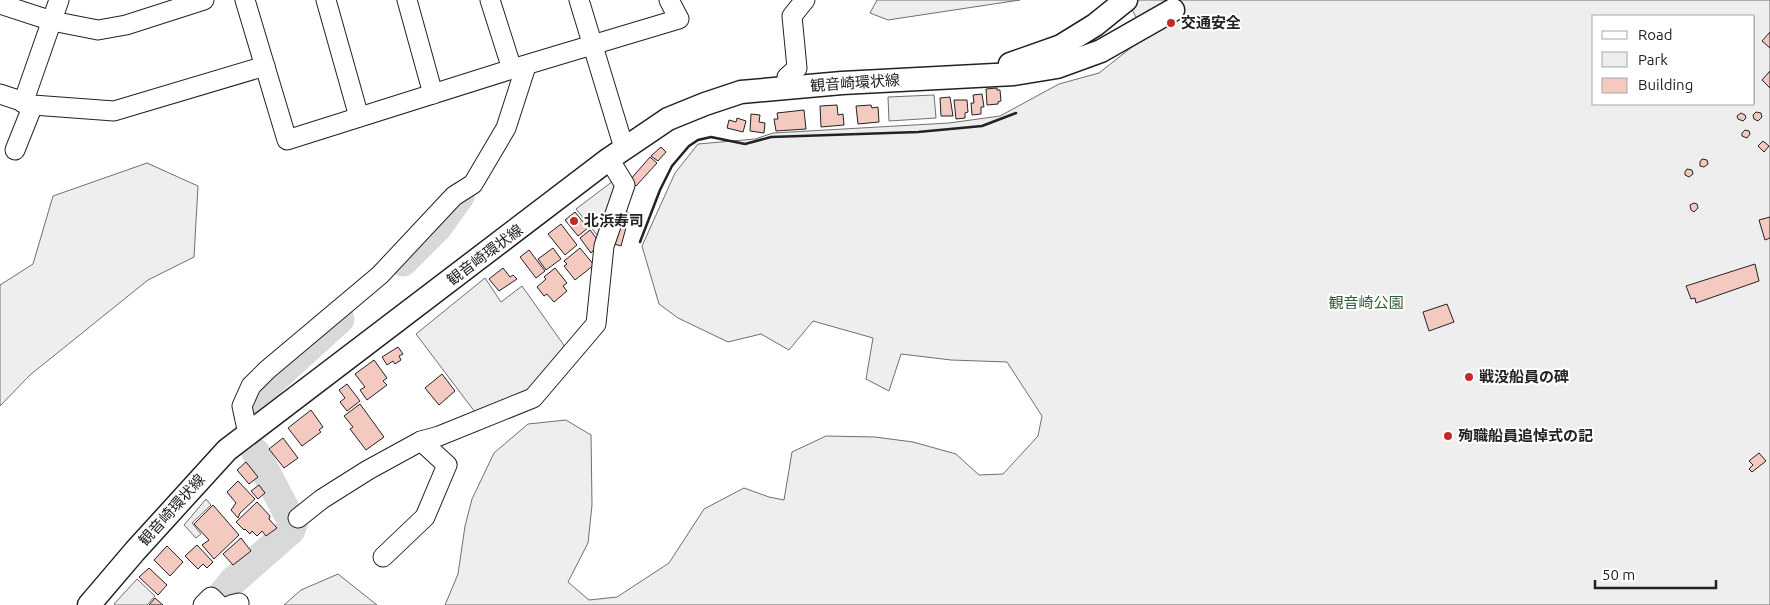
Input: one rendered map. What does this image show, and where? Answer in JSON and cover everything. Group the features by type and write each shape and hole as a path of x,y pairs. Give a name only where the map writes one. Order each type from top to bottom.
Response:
{"main road":[{"name":"観音崎環状線","path":"966,76 1014,63 1061,46 1095,25 1126,0"},
{"name":"観音崎環状線","path":"89,605 135,550 228,450 617,154 668,120 705,104 741,92 842,83 1014,74 1058,68 1101,50 1173,10"}],"street":[{"path":"15,150 59,0"},
{"path":"0,4 52,21 98,30 126,25 204,0"},
{"path":"245,0 287,140 680,19 669,0"},
{"path":"326,0 360,117"},
{"path":"407,0 432,94"},
{"path":"248,434 242,406 251,386 267,370 380,275 454,196 473,184 506,128 519,68 490,0"},
{"path":"298,518 322,499 368,470 421,441 439,436 533,398 596,324 604,246 626,185 592,45 579,0"},
{"path":"789,88 787,77 797,68 792,16 805,0"},
{"path":"0,94 28,104 114,111 265,66"},
{"path":"383,557 425,517 447,465 421,441"}],"green space":[{"path":"877,0 1020,0 888,20 870,13"},
{"name":"観音崎公園","path":"1127,0 1770,0 1770,605 445,605 458,574 465,526 472,499 494,453 528,424 566,420 591,435 592,505 588,543 568,582 589,600 617,597 669,563 704,509 744,488 784,500 792,452 826,436 875,437 913,442 956,454 979,475 1003,474 1038,436 1042,416 1007,362 951,360 901,354 889,391 866,379 873,338 813,321 789,350 761,334 728,342 678,318 659,304 642,246 675,173 698,144 755,139 773,133 949,123 1000,116 1059,84 1099,73 1146,36"},
{"path":"147,163 198,186 194,257 148,280 30,375 0,406 0,285 33,264 53,196"},
{"path":"338,574 377,605 284,605 301,590"}],"shaded area":[{"path":"934,95 936,118 889,121 888,97"},
{"path":"613,181 621,189 602,241 576,209"},
{"path":"485,278 501,302 522,286 568,351 531,395 478,416 416,334"},
{"path":"206,499 211,505 192,523 201,534 196,538 184,525"},
{"path":"137,579 155,596 147,605 114,604"}],"building":[{"path":"1770,32 1770,48 1762,41"},
{"path":"1770,71 1770,88 1762,80"},
{"path":"997,88 997,90 1000,90 1001,101 998,104 987,105 986,89"},
{"path":"982,94 984,107 981,107 981,114 972,115 971,103 974,103 973,95"},
{"path":"950,97 953,116 941,116 940,98"},
{"path":"954,100 967,100 968,112 965,113 965,118 956,119"},
{"path":"837,105 838,115 843,114 844,125 821,127 820,106"},
{"path":"871,105 872,108 878,107 879,122 858,124 856,106"},
{"path":"804,110 806,129 776,131 774,119 778,119 777,113"},
{"path":"1756,112 1761,113 1762,117 1758,121 1754,119 1753,115"},
{"path":"1741,113 1746,118 1743,121 1738,119 1737,116"},
{"path":"751,114 760,115 759,122 765,123 764,133 750,131"},
{"path":"737,118 746,121 743,132 727,128 729,120 736,122"},
{"path":"1745,130 1749,131 1750,134 1747,138 1742,136"},
{"path":"1763,141 1769,146 1764,152 1758,146"},
{"path":"661,147 666,152 658,161 651,156"},
{"path":"650,157 657,163 636,186 630,180"},
{"path":"1702,159 1707,160 1708,164 1704,167 1700,166"},
{"path":"1687,169 1692,170 1693,174 1689,177 1685,175"},
{"path":"1697,204 1698,208 1694,212 1691,210 1690,205"},
{"path":"621,210 630,213 621,246 611,243"},
{"path":"575,212 588,228 578,236 565,220"},
{"path":"1770,217 1770,238 1765,240 1759,220"},
{"path":"561,224 577,245 565,255 548,234"},
{"path":"590,230 600,243 591,253 580,238"},
{"path":"553,248 561,259 546,270 538,259"},
{"path":"580,248 594,265 575,280 564,266 567,264 564,261"},
{"path":"529,250 545,271 536,278 520,257"},
{"path":"1755,264 1759,281 1696,303 1695,298 1691,299 1686,286"},
{"path":"503,268 510,277 513,275 517,279 499,291 489,279"},
{"path":"555,268 567,283 563,286 567,291 554,302 547,294 544,296 537,287 546,279 544,277"},
{"path":"1447,304 1454,322 1429,331 1423,312"},
{"path":"398,347 403,354 399,356 401,360 395,364 393,361 387,365 382,357"},
{"path":"374,360 387,378 383,381 387,385 367,400 360,390 365,387 355,374"},
{"path":"442,374 455,391 439,405 425,388"},
{"path":"347,384 360,401 347,411 340,402 345,398 339,390"},
{"path":"360,404 384,437 366,450 350,429 353,427 344,416"},
{"path":"311,410 323,427 319,430 321,432 302,446 288,428"},
{"path":"283,438 298,458 284,468 269,449"},
{"path":"1759,453 1766,461 1752,472 1749,469 1753,465 1749,461"},
{"path":"246,462 258,477 249,484 237,470"},
{"path":"238,481 255,499 240,513 238,518 231,510 236,503 227,492"},
{"path":"259,485 265,493 258,499 251,491"},
{"path":"257,502 270,516 269,519 277,528 266,536 262,531 257,536 252,531 250,534 236,522"},
{"path":"213,505 239,535 214,559 202,545 209,540 194,524"},
{"path":"241,538 251,551 233,565 223,554"},
{"path":"197,545 213,562 207,568 203,564 198,569 185,556"},
{"path":"167,546 183,562 170,576 154,560"},
{"path":"149,568 167,585 158,595 139,577"},
{"path":"155,598 163,605 149,605"}],"waterway":[{"path":"403,262 438,227 460,196"},
{"path":"254,413 257,400 272,381 340,319"},
{"path":"214,605 233,581 291,530 293,524 256,453"}],"wall":[{"path":"640,242 660,190 672,166 689,146 698,140 711,137 745,144 771,137 918,132 982,126 1016,113"}],"place":[{"name":"交通安全","path":"1171,23"},
{"name":"北浜寿司","path":"574,221"},
{"name":"戦没船員の碑","path":"1469,377"},
{"name":"殉職船員追悼式の記","path":"1448,436"}]}
